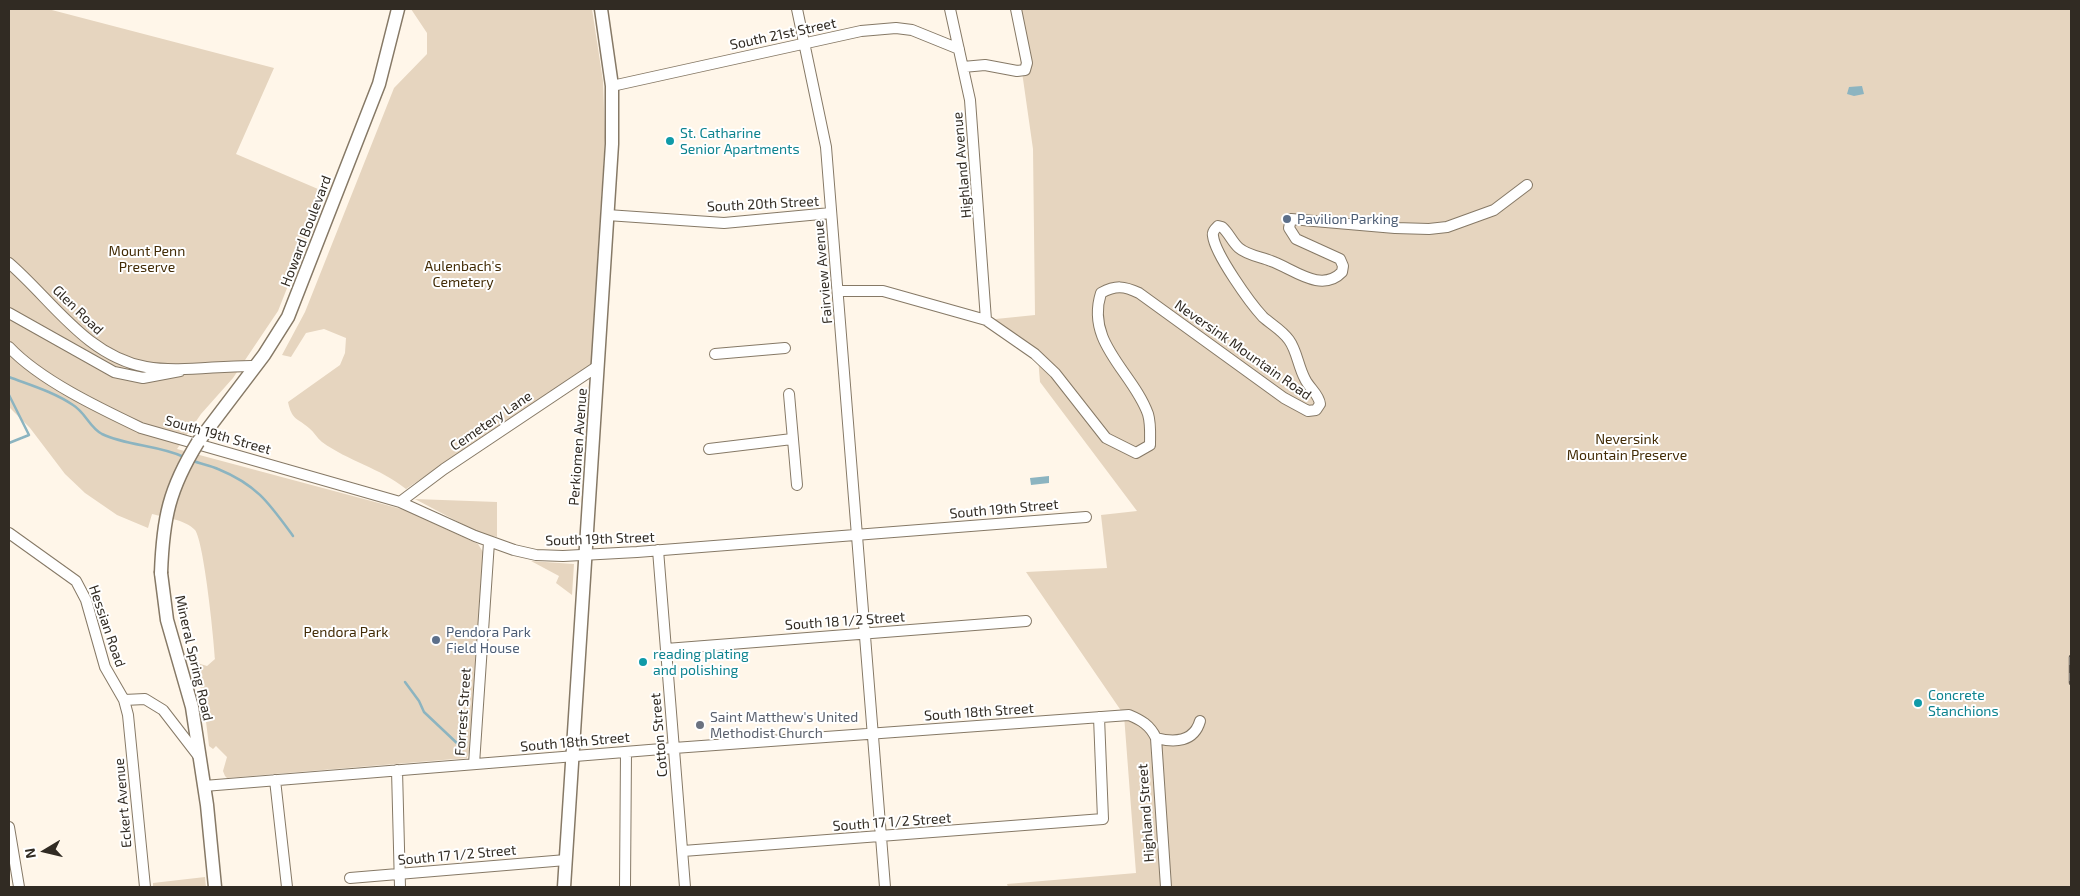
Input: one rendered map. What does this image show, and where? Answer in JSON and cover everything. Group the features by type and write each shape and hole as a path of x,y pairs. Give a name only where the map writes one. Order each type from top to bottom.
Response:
{"main road":[{"name":"Howard Boulevard","path":"198,442 256,366 284,323 300,288 379,84 398,9"},
{"name":"Perkiomen Avenue","path":"564,887 612,144 612,86 601,9"},
{"name":"Mineral Spring Road","path":"198,442 185,463 167,507 163,530 161,573 167,620 192,707 204,786 215,887"}],"street":[{"name":"Fairview Avenue","path":"797,9 826,147 885,887"},
{"name":"Highland Avenue","path":"950,9 970,100 986,320"},
{"path":"963,67 985,65 1017,71 1026,70 1027,62 1016,9"},
{"name":"South 21st Street","path":"612,86 861,31 896,28 923,33 959,49"},
{"name":"Neversink Mountain Road","path":"986,320 1035,354 1055,373 1106,438 1136,452 1150,445 1150,421 1142,402 1101,335 1097,314 1101,293 1111,288 1120,286 1139,293 1284,398 1308,411 1316,410 1320,404 1319,398 1305,380 1295,349 1283,332 1271,324 1244,295 1216,245 1212,235 1214,230 1218,226 1222,226 1239,248 1288,268 1302,277 1323,280 1333,278 1342,272 1343,266 1340,260 1296,239 1288,228 1291,219 1395,228 1435,229 1473,219 1494,210 1527,185"},
{"name":"South 20th Street","path":"607,215 724,222 831,213"},
{"name":"Glen Road","path":"9,263 77,331 99,349 118,359 146,367 188,369 214,366 256,366"},
{"path":"838,291 867,289 882,291 986,320"},
{"path":"9,313 114,372 143,378 168,375 188,369"},
{"name":"South 19th Street","path":"9,347 21,360 40,372 112,414 141,428 400,502 489,542 536,555 586,555 658,550 1086,516"},
{"path":"716,354 785,348"},
{"name":"Cemetery Lane","path":"400,502 444,469 598,366"},
{"path":"789,394 797,485"},
{"path":"709,450 792,439"},
{"name":"Hessian Road","path":"9,533 76,581 86,600 105,667 124,700 128,715"},
{"name":"Forrest Street","path":"474,764 489,542"},
{"name":"Cotton Street","path":"658,550 685,887"},
{"name":"South 18 1/2 Street","path":"666,648 1026,621"},
{"path":"124,700 144,699 163,710 200,758"},
{"name":"Eckert Avenue","path":"128,715 145,887"},
{"name":"South 18th Street","path":"204,786 674,748 1129,715 1142,720 1154,734"},
{"name":"South 17 1/2 Street","path":"683,851 1103,819 1099,717"},
{"path":"1154,734 1172,742 1185,739 1197,730 1200,721"},
{"name":"Highland Street","path":"1154,734 1166,887"},
{"path":"626,752 626,887"},
{"path":"397,770 400,887"},
{"path":"275,780 288,887"},
{"path":"9,828 19,887"},
{"name":"South 17 1/2 Street","path":"350,878 566,860"}],"green space":[{"name":"Mount Penn Preserve","path":"9,9 48,9 274,68 236,154 325,192 278,311 233,378 201,414 177,449 405,510 478,544 483,552 469,752 467,758 227,778 225,776 223,771 227,757 216,746 213,749 209,746 203,697 194,662 207,666 215,659 205,571 195,530 181,521 152,514 148,528 117,515 85,493 65,474 30,428 9,407"},
{"name":"Aulenbach's Cemetery","path":"411,9 592,9 603,81 605,137 591,365 406,489 386,475 332,449 295,418 291,412 288,402 340,365 345,353 346,338 324,329 306,333 291,357 282,355 305,312 394,88 427,54 427,33"},
{"name":"Neversink Mountain Preserve","path":"1013,9 2071,9 2071,887 1008,887 1007,884 1136,873 1124,715 1026,572 1107,568 1101,515 1137,511 1040,382 1038,357 986,320 1035,315 1033,149"},
{"path":"415,499 497,502 497,537 479,533"},
{"path":"531,561 574,564 572,595 556,583 559,576"},
{"path":"205,877 206,887 153,887 153,883"}],"water":[{"path":"1862,86 1864,94 1854,96 1847,94 1849,87"},
{"path":"1049,476 1049,483 1031,485 1030,478"}],"waterway":[{"path":"9,377 66,400 77,408 94,428 102,434 184,457"},
{"path":"9,395 29,435 9,443"},
{"path":"191,460 231,475 253,489 277,514 293,536"},
{"path":"405,682 419,701 424,712 460,746"}],"railway":[{"path":"2071,657 2071,683"}],"place":[{"name":"St. Catharine Senior Apartments","path":"670,141"},
{"name":"Pavilion Parking","path":"1287,219"},
{"name":"Pendora Park Field House","path":"436,640"},
{"name":"reading plating and polishing","path":"643,662"},
{"name":"Concrete Stanchions","path":"1918,703"},
{"name":"Saint Matthew's United Methodist Church","path":"700,725"}],"park label":[{"name":"Pendora Park","path":"346,632"}]}
